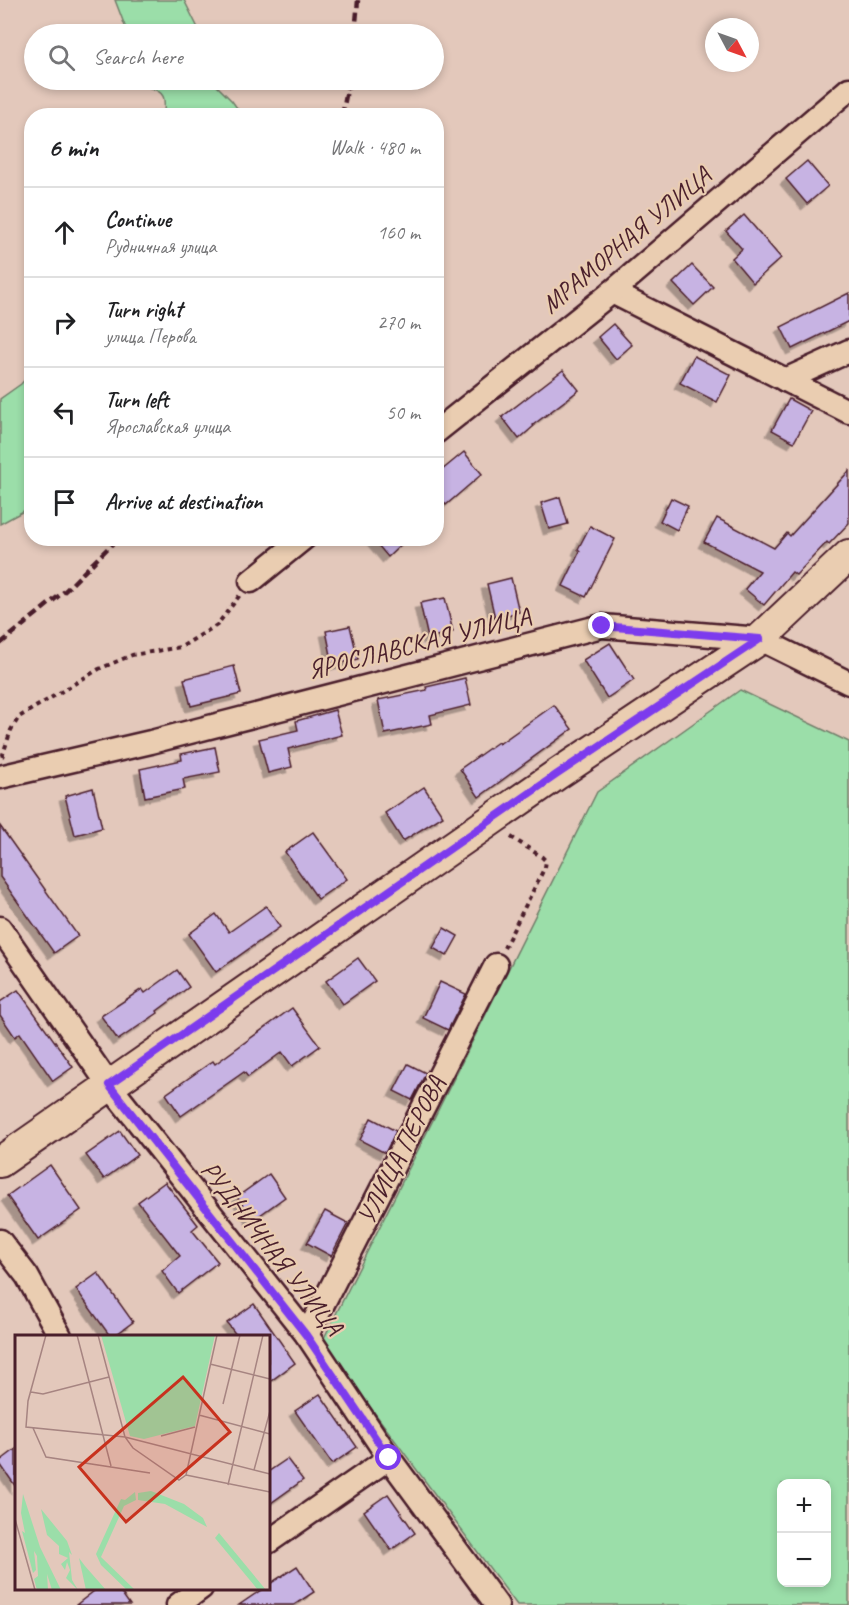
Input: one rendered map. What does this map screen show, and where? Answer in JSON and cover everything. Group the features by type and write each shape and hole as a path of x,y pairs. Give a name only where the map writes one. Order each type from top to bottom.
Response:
{"main road":[{"path":"0,1162 556,775 760,639 849,555"}],"street":[{"name":"МРАМОРНАЯ УЛИЦА","path":"444,426 612,292 849,88"},
{"path":"612,292 849,411"},
{"path":"784,380 849,351"},
{"path":"251,581 294,546"},
{"name":"ЯРОСЛАВСКАЯ УЛИЦА","path":"0,777 151,742 602,626 760,639 849,683"},
{"name":"РУДНИЧНАЯ УЛИЦА","path":"0,928 109,1085 306,1335 389,1458 497,1605"},
{"name":"УЛИЦА ПЕРОВА","path":"306,1335 496,965"},
{"path":"0,1241 27,1276 59,1335"},
{"path":"270,1541 389,1458"},
{"path":"178,1605 198,1590"}],"path":[{"path":"0,763 11,730 19,717 99,669 132,655 181,647 217,625 251,581"},
{"path":"496,965 546,861 511,837"}],"green space":[{"path":"115,0 184,0 196,24 124,24"},
{"path":"156,90 221,90 237,108 164,108 164,98"},
{"path":"24,381 24,511 0,524 0,399"},
{"path":"740,690 849,742 849,1605 517,1605 322,1342 597,792"}],"building":[{"path":"807,161 828,186 807,204 786,179"},
{"path":"744,215 781,258 753,283 732,258 742,249 726,231"},
{"path":"692,265 713,287 694,305 673,283"},
{"path":"849,293 849,321 792,349 781,327"},
{"path":"613,324 632,345 616,359 598,337"},
{"path":"694,356 731,375 717,402 680,383"},
{"path":"563,370 579,390 533,425 519,439 502,417"},
{"path":"789,399 811,411 794,442 772,430"},
{"path":"464,452 482,474 446,505 444,503 444,468"},
{"path":"849,471 849,523 829,544 827,542 796,575 792,572 764,605 745,589 760,571 704,542 717,518 774,548 787,533 790,536"},
{"path":"560,497 568,524 549,529 541,503"},
{"path":"671,498 688,506 677,530 660,521"},
{"path":"590,526 615,539 586,597 563,586"},
{"path":"379,546 400,546 388,557"},
{"path":"511,578 519,612 495,618 487,584"},
{"path":"445,598 453,632 428,638 420,603"},
{"path":"350,626 358,659 333,665 326,631"},
{"path":"610,643 634,680 607,698 583,660"},
{"path":"234,666 241,694 191,706 184,679"},
{"path":"465,678 471,705 430,715 432,724 385,734 378,700 427,690 426,687"},
{"path":"554,705 572,729 479,797 460,769"},
{"path":"335,710 342,735 288,749 292,767 268,773 259,739 298,730 296,721"},
{"path":"215,747 220,772 183,779 185,789 145,797 140,769 182,760 181,754"},
{"path":"424,787 443,816 403,841 385,813"},
{"path":"93,788 102,828 75,835 65,796"},
{"path":"0,826 78,936 54,953 0,877"},
{"path":"313,832 347,879 318,899 285,852"},
{"path":"266,906 280,927 216,972 189,934 216,914 229,932"},
{"path":"444,928 458,936 447,956 433,948"},
{"path":"358,958 375,981 343,1004 326,981"},
{"path":"177,970 189,987 157,1011 158,1013 118,1040 101,1016 142,989 145,993"},
{"path":"440,982 466,994 448,1030 423,1018"},
{"path":"18,990 73,1067 53,1081 20,1033 15,1037 0,1015 0,1002"},
{"path":"292,1008 320,1046 292,1066 282,1052 248,1077 244,1072 181,1116 166,1094 213,1061 215,1064"},
{"path":"408,1064 426,1073 412,1100 394,1091"},
{"path":"371,1118 396,1131 385,1153 360,1140"},
{"path":"120,1131 137,1155 104,1179 86,1155"},
{"path":"50,1165 81,1210 38,1240 7,1196"},
{"path":"269,1174 285,1197 253,1220 237,1197"},
{"path":"165,1182 198,1225 192,1230 218,1262 178,1293 162,1271 180,1256 138,1202"},
{"path":"325,1211 348,1223 331,1256 307,1243"},
{"path":"98,1273 133,1322 115,1335 109,1335 76,1289"},
{"path":"254,1304 295,1363 270,1382 270,1335 236,1335 227,1323"},
{"path":"320,1394 357,1447 332,1464 295,1411"},
{"path":"15,1450 15,1486 0,1464 0,1461"},
{"path":"287,1459 303,1480 270,1504 270,1471"},
{"path":"388,1494 415,1533 391,1550 364,1511"},
{"path":"297,1566 314,1592 294,1605 239,1605 261,1590 270,1590 270,1584"},
{"path":"95,1590 119,1590 130,1605 76,1605"}],"railway":[{"path":"356,24 358,0"},
{"path":"344,108 347,90"},
{"path":"0,644 66,590 110,546"}],"route":[{"path":"389,1458 306,1335 109,1085 556,775 760,639 602,626"}]}
